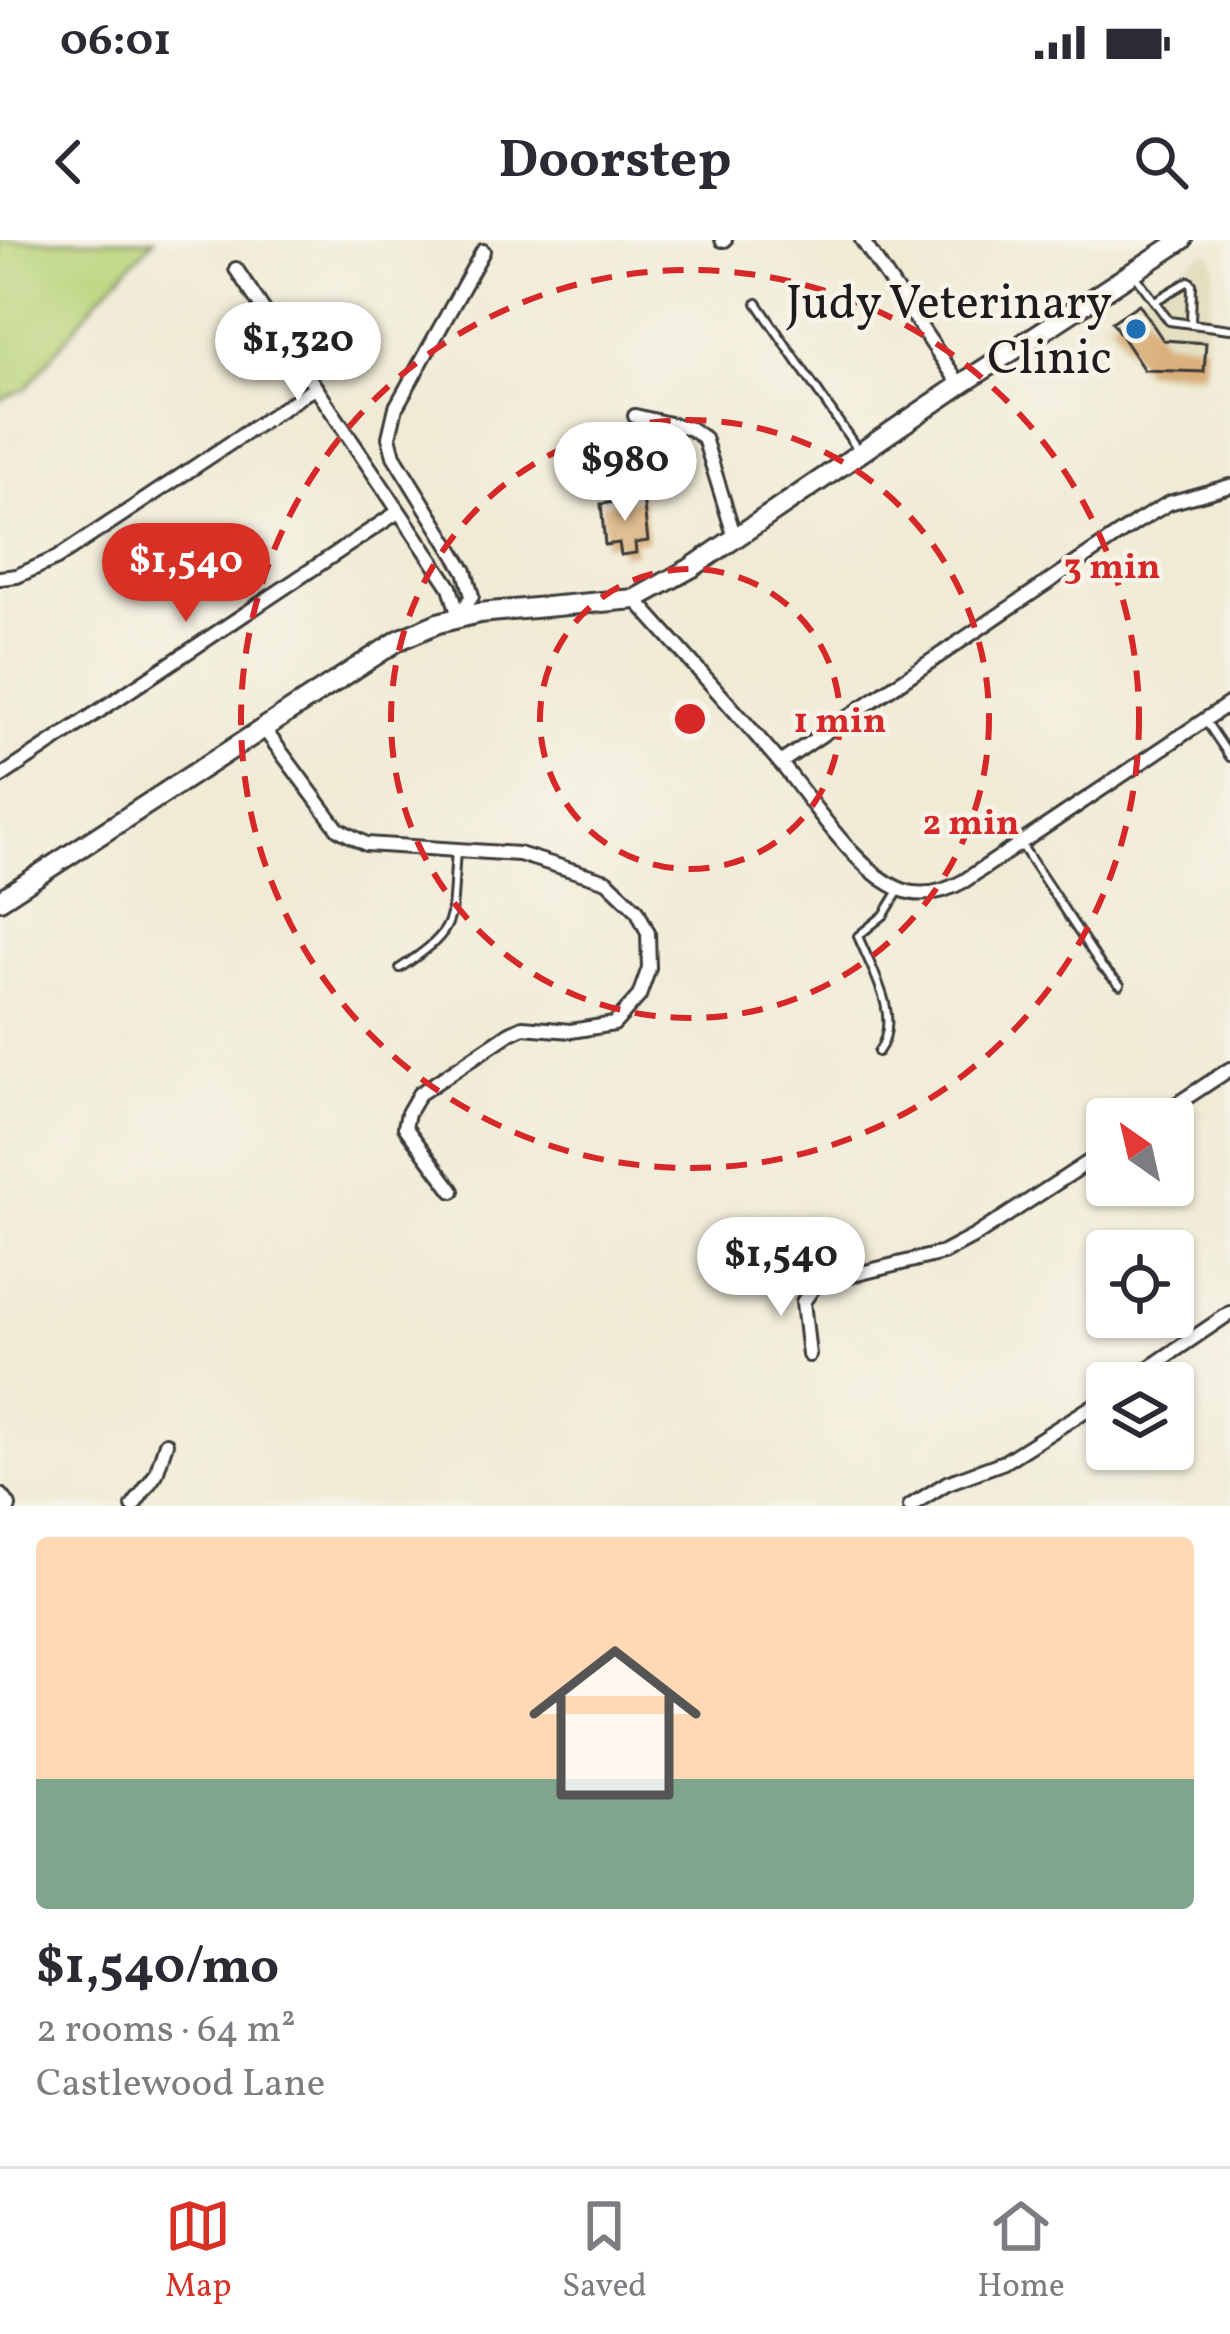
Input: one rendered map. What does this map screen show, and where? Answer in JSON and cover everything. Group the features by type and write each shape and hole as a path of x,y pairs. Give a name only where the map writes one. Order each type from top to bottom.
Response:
{"street":[{"path":"864,240 960,385"},
{"path":"0,900 398,640 459,617 634,599 735,538 1182,240"},
{"path":"459,617 472,596 465,571 394,456 389,437 396,406 483,251"},
{"path":"236,269 450,587 459,617"},
{"path":"0,578 57,559 315,387"},
{"path":"635,416 691,429 704,438 735,538"},
{"path":"780,763 1137,522 1168,503 1230,486"},
{"path":"0,777 398,512"},
{"path":"634,599 845,842 905,891 949,889 1230,703"},
{"path":"264,729 338,829 366,844 519,854 607,881 638,910 648,933 649,968 639,996 614,1024 571,1031 523,1027 419,1094 405,1127 453,1192"},
{"path":"1186,1098 1230,1069"},
{"path":"809,1355 803,1302 826,1279 943,1252 1086,1164"},
{"path":"1158,1362 1230,1313"},
{"path":"910,1506 956,1479 1012,1458 1086,1410"},
{"path":"133,1506 155,1474 166,1444"},
{"path":"0,1498 6,1506"}],"lane":[{"path":"1133,272 1169,321 1230,329"},
{"path":"1155,301 1189,280 1191,324"},
{"path":"757,303 860,453"},
{"path":"1205,720 1230,757"},
{"path":"1020,843 1102,967 1120,985"},
{"path":"400,968 445,934 451,920 456,851"},
{"path":"878,1052 887,1040 883,997 858,936 905,891"}],"shaded area":[{"path":"1205,251 1215,263 1203,380 1142,374 1104,318"}],"green space":[{"path":"0,240 154,240 99,297 27,388 0,400"}],"building":[{"path":"1139,304 1163,340 1206,343 1204,372 1144,370 1112,322"},
{"path":"643,498 648,541 635,543 636,553 621,555 619,543 605,545 601,504"}],"place":[{"name":"Judy Veterinary Clinic","path":"1136,329"}]}
